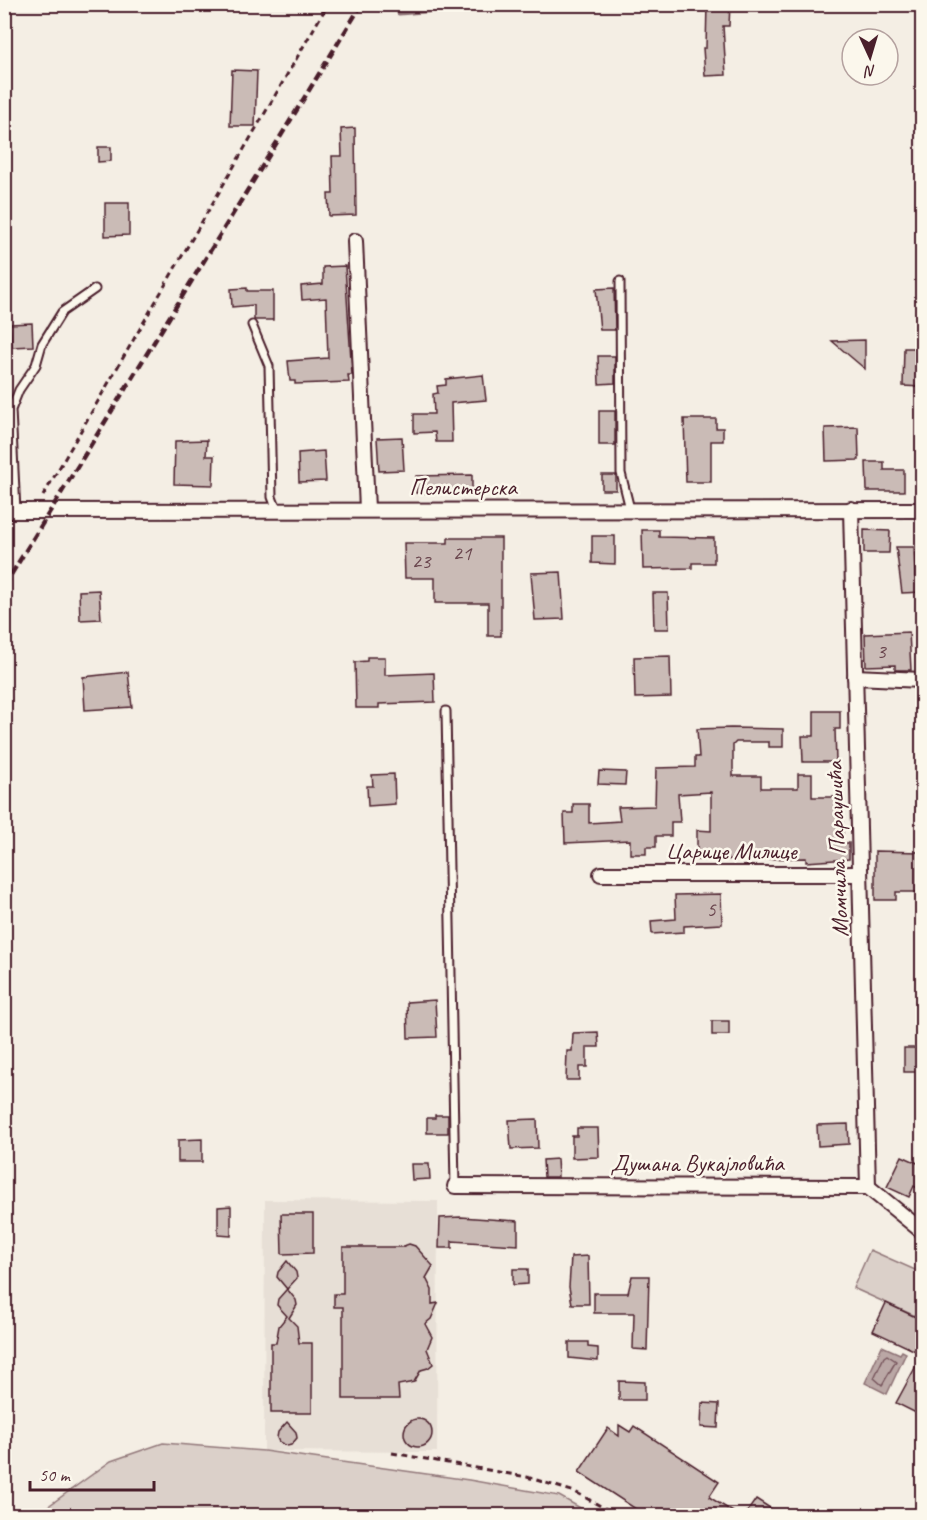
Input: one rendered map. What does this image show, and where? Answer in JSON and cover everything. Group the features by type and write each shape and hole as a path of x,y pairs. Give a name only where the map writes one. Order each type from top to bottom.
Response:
{"street":[{"path":"356,241 367,509"},
{"name":"Момчила Параушића","path":"851,509 868,1187"},
{"name":"Пелистерска","path":"10,511 922,510"},
{"path":"855,677 922,680"},
{"name":"Царице Милице","path":"601,874 860,874"},
{"name":"Душана Вукајловића","path":"455,1186 868,1187"},
{"path":"868,1187 922,1231"}],"lane":[{"path":"620,281 621,473 630,509"},
{"path":"10,511 11,410 19,390 36,365 42,344 62,312 95,289"},
{"path":"252,325 268,366 272,496 277,510"},
{"path":"446,711 455,1186"}],"path":[{"path":"34,512 328,4"},
{"path":"392,1453 526,1477 575,1492 619,1515"}],"shaded area":[{"path":"265,1200 438,1201 437,1452 264,1451"},
{"path":"870,1250 922,1273 922,1319 853,1288"},
{"path":"163,1443 264,1451 469,1480 559,1496 593,1515 36,1515 111,1461"}],"water":[{"path":"882,1346 900,1354 902,1351 906,1353 887,1394 865,1383"}],"building":[{"path":"707,4 730,4 729,26 723,26 726,75 705,76 703,48 706,48"},
{"path":"232,70 257,71 255,126 230,126"},
{"path":"355,128 356,215 329,216 328,194 333,194 332,156 342,156 341,129"},
{"path":"98,147 111,147 111,161 98,162"},
{"path":"105,203 129,203 129,235 105,236"},
{"path":"345,266 352,375 348,375 349,382 295,384 295,381 290,381 288,361 328,358 326,298 302,300 301,286 323,284 323,267"},
{"path":"247,288 247,291 273,291 273,320 254,320 254,305 232,307 231,289"},
{"path":"614,288 615,330 600,330 596,289"},
{"path":"32,323 33,346 12,347 10,324"},
{"path":"865,340 865,369 832,341"},
{"path":"904,348 921,348 922,387 903,386"},
{"path":"598,356 615,356 615,383 599,384"},
{"path":"483,375 486,400 451,403 452,442 436,442 435,432 414,433 414,414 434,414 433,394 438,393 437,386 446,385 446,379"},
{"path":"599,411 615,411 615,445 599,445"},
{"path":"684,419 716,419 716,428 723,428 723,441 711,441 711,482 686,482"},
{"path":"858,427 859,460 826,461 825,428"},
{"path":"402,437 404,470 379,471 377,438"},
{"path":"207,440 206,456 214,456 213,485 174,484 175,441"},
{"path":"324,451 326,481 299,482 298,453"},
{"path":"866,462 884,462 884,470 904,470 904,491 867,491"},
{"path":"472,475 472,493 416,493 416,476"},
{"path":"602,475 616,475 616,490 602,490"},
{"path":"642,530 659,530 659,537 714,538 714,563 692,563 692,568 643,569"},
{"path":"864,530 890,531 889,553 864,553"},
{"path":"592,536 615,536 615,564 592,563"},
{"path":"448,538 501,538 501,636 488,636 488,603 435,603 435,578 405,578 404,543 448,543"},
{"path":"896,547 914,547 915,577 922,577 922,592 902,593"},
{"path":"561,572 564,619 535,620 531,573"},
{"path":"99,590 101,619 80,620 79,591"},
{"path":"653,593 668,593 669,629 654,629"},
{"path":"909,632 911,670 895,670 895,665 866,666 865,634"},
{"path":"670,656 671,697 635,698 634,657"},
{"path":"367,657 385,657 385,675 434,673 435,702 379,704 379,708 356,708 355,662 367,661"},
{"path":"128,672 132,707 85,710 83,677"},
{"path":"814,711 840,711 840,729 835,729 836,762 803,762 802,736 814,736"},
{"path":"697,729 783,729 783,747 769,747 769,742 736,742 733,745 733,776 761,776 761,788 798,788 798,774 812,774 812,797 842,797 843,843 849,843 849,859 806,862 806,858 697,860 697,830 711,831 711,792 678,794 680,822 671,822 671,836 656,836 656,847 646,847 646,854 630,854 630,840 565,843 564,813 573,813 573,804 589,804 589,823 620,821 618,807 655,806 656,768 695,767 695,757 699,757"},
{"path":"599,771 626,772 625,785 598,784"},
{"path":"394,774 395,804 368,806 367,786 373,786 372,775"},
{"path":"875,851 920,852 919,892 896,892 896,900 875,900"},
{"path":"721,894 722,924 684,926 684,932 652,934 651,921 676,919 675,895"},
{"path":"435,1000 437,1037 408,1038 407,1002"},
{"path":"712,1021 729,1021 729,1035 712,1035"},
{"path":"598,1032 599,1047 587,1047 587,1067 579,1067 579,1080 566,1080 567,1051 572,1051 573,1033"},
{"path":"904,1048 922,1048 922,1072 904,1072"},
{"path":"435,1115 448,1115 448,1133 427,1133 427,1118 435,1118"},
{"path":"537,1119 538,1148 511,1149 509,1120"},
{"path":"848,1124 849,1144 818,1146 817,1125"},
{"path":"577,1128 598,1128 599,1157 572,1158 572,1136 577,1136"},
{"path":"202,1139 202,1162 178,1162 178,1140"},
{"path":"902,1156 922,1165 922,1182 919,1189 914,1186 909,1197 887,1187"},
{"path":"557,1159 558,1177 544,1177 543,1160"},
{"path":"411,1164 429,1164 430,1179 412,1180"},
{"path":"231,1206 231,1236 218,1235 218,1207"},
{"path":"281,1214 313,1214 313,1253 282,1254"},
{"path":"461,1217 518,1221 518,1245 452,1241 452,1248 439,1248 440,1218"},
{"path":"409,1244 415,1246 433,1266 426,1278 432,1290 432,1304 438,1303 431,1319 425,1324 432,1337 427,1349 433,1364 421,1370 414,1382 398,1385 399,1399 343,1399 343,1307 334,1307 334,1294 343,1294 343,1247 401,1247"},
{"path":"588,1256 589,1304 572,1304 569,1287 571,1257"},
{"path":"287,1261 296,1272 297,1278 287,1289 277,1277 278,1272"},
{"path":"513,1269 528,1269 528,1284 513,1285"},
{"path":"632,1276 649,1276 647,1350 633,1349 634,1313 594,1313 594,1293 628,1293"},
{"path":"287,1289 296,1300 297,1305 289,1318 297,1326 299,1343 312,1343 312,1413 271,1413 271,1343 276,1343 279,1326 287,1316 277,1305 278,1299"},
{"path":"886,1303 922,1320 922,1354 873,1331"},
{"path":"569,1342 588,1342 588,1347 598,1348 598,1361 569,1358"},
{"path":"922,1355 922,1416 896,1403"},
{"path":"619,1381 645,1382 645,1400 619,1400"},
{"path":"702,1403 719,1404 718,1428 701,1427"},
{"path":"418,1419 428,1423 432,1433 428,1443 418,1447 408,1443 404,1433 408,1423"},
{"path":"287,1422 296,1432 297,1438 287,1446 279,1442 277,1438 278,1432"},
{"path":"619,1425 630,1432 634,1426 719,1482 709,1497 738,1515 645,1515 579,1472 608,1428 619,1436"},
{"path":"756,1499 781,1515 745,1515"}],"waterway":[{"path":"399,13 448,9 467,4"}],"railway":[{"path":"4,586 362,4"}]}
